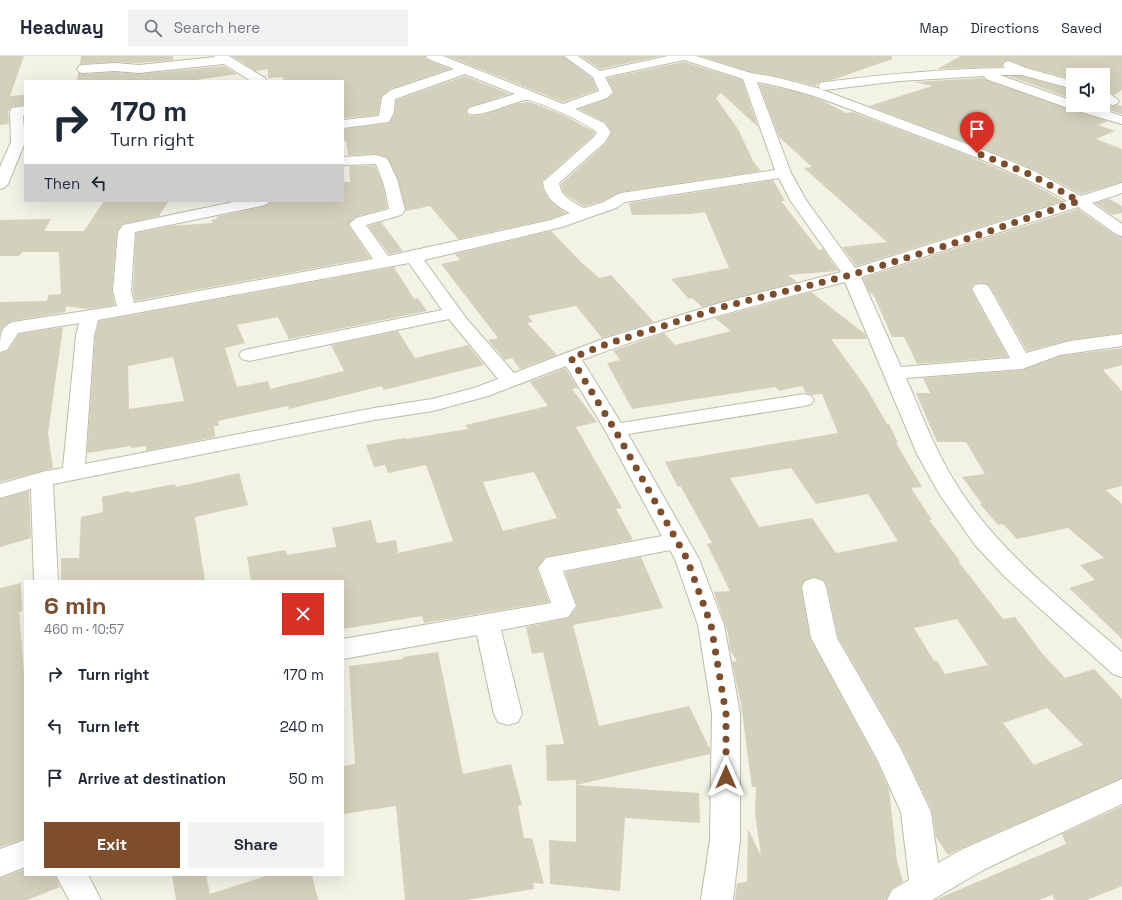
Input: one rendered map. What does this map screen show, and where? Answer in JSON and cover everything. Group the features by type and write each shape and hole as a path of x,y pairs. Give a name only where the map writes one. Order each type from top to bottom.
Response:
{"street":[{"path":"133,56 134,69"},
{"path":"432,56 448,63 468,63 527,94 593,123 604,132 600,139 551,182 551,190 555,196 582,214"},
{"path":"563,109 602,95 606,92 598,75 570,56"},
{"path":"598,75 685,56 749,77 775,81 812,91 1023,171 1079,201 1122,231"},
{"path":"83,69 115,67 134,69 222,58 258,80"},
{"path":"998,60 1022,71 1066,83"},
{"path":"344,124 384,119 389,97 396,92 468,63"},
{"path":"812,91 868,68"},
{"path":"825,86 882,78 1022,71"},
{"path":"980,72 998,80 1066,102"},
{"path":"749,77 784,173 798,200 851,275 928,454 948,490 983,539 1014,571 1122,667"},
{"path":"474,111 527,94"},
{"path":"0,184 18,142 17,112 24,110"},
{"path":"1096,112 1122,120"},
{"path":"344,161 375,159 382,161 385,166 394,190 397,210 395,212 362,221 357,224 384,263"},
{"path":"0,346 9,330 13,328 126,310 384,263 556,224 610,205 621,198 784,173"},
{"path":"0,491 42,479 374,414 433,405 481,392 607,344 726,306 851,275 1122,188"},
{"path":"180,216 185,202"},
{"path":"126,310 122,291 126,232 129,228 136,225 256,202"},
{"path":"413,257 453,313 510,380"},
{"path":"981,290 1022,363"},
{"path":"249,355 453,313"},
{"path":"73,473 84,336 90,316"},
{"path":"894,372 1022,363 1034,356 1045,353 1087,344 1122,340"},
{"path":"571,358 615,430 687,559 711,625 726,714 725,840 717,900"},
{"path":"615,430 804,400"},
{"path":"42,479 46,580"},
{"path":"344,649 559,611 564,606 550,568 554,564 677,541"},
{"path":"814,587 824,638 891,757 916,812 915,894"},
{"path":"487,623 508,714"},
{"path":"915,894 974,859 1122,791"},
{"path":"0,863 24,854"},
{"path":"73,876 85,900"}],"building":[{"path":"0,56 24,56 10,96 24,95 24,105 11,107 8,111 9,124 0,125"},
{"path":"81,56 173,56 173,60 139,63 115,62 80,64"},
{"path":"232,56 425,56 427,60 450,69 390,89 381,97 378,115 344,118 344,80 283,80 283,77 268,78 268,69 256,71"},
{"path":"447,56 563,56 592,78 597,90 563,102"},
{"path":"581,56 661,56 600,69"},
{"path":"701,56 892,56 892,59 835,79 820,82 816,86 751,72"},
{"path":"961,56 1122,56 1122,90 1114,95 1110,92 1110,68 1066,68 1066,77 1026,67 1010,60 1004,61 1002,67 937,69"},
{"path":"684,62 742,80 758,127 721,93 716,98 738,129 753,161 761,171 621,192 603,201 584,206 569,197 563,191 561,184 606,143 612,132 605,122 579,109 607,99 614,93 607,78"},
{"path":"224,66 237,74 196,80 77,80 78,73 115,72 139,74"},
{"path":"465,76 510,94 469,107 466,112 469,116 482,115 519,103 530,102 561,114 595,132 593,136 542,181 543,188 548,198 566,213 551,219 458,239 430,206 406,211 398,179 387,157 375,154 348,155 346,141 344,141 344,129 389,123 395,113 396,100"},
{"path":"1009,76 1022,76 1066,88 1066,96"},
{"path":"983,78 1066,108 1066,112 1078,112 1108,121 1098,125 1115,131 1096,139 1122,149 1122,182 1081,194 1035,170 997,154 869,106 932,86 915,82"},
{"path":"759,84 793,91 821,100 846,113 852,112 961,153 1025,180 1063,201 856,266 842,247 887,242 804,168 812,167 779,137"},
{"path":"1110,106 1122,106 1122,114 1110,110"},
{"path":"349,166 375,166 383,185 387,208 356,217 348,224 370,258 135,301 133,291 136,233 169,226 213,223 211,220 217,219 216,217 261,207 267,205 269,202 344,202 344,182 350,182"},
{"path":"773,180 785,201 781,201 819,250 823,249 838,271 788,275 797,282 702,307 692,298 689,299 671,279 729,268 705,212 691,214 632,215 629,203"},
{"path":"1109,199 1122,206 1122,213 1112,215 1095,203"},
{"path":"103,202 168,202 159,216 123,224 117,231 112,291 115,305 88,309 66,306 65,312 12,321 4,326 0,333 0,302 47,301 48,295 61,294 59,252 22,252 19,256 0,256 0,220 51,219 44,231 84,231"},
{"path":"1078,209 1115,235 1122,237 1122,333 1070,340 1027,351 991,288 987,284 974,284 971,290 1008,357 917,364 904,337 892,337 874,296 869,292 863,278"},
{"path":"381,222 403,251 389,254 368,226"},
{"path":"551,231 599,278 611,275 654,322 602,338 576,306 528,316 533,322 527,323 557,355 520,369 512,358 505,360 488,340 498,338 441,264 460,260 455,254"},
{"path":"394,267 414,299 418,298 427,311 289,339 278,317 237,325 245,343 225,348 237,387 268,381 270,389 344,371 331,345 398,331 415,358 468,345 484,365 384,390 382,386 289,409 288,406 218,421 219,426 214,426 215,437 146,451 146,446 131,448 131,446 87,453 95,336 99,321","holes":["173,357 184,401 129,409 128,366"]},
{"path":"811,292 865,334 867,339 831,339 867,389 887,424 889,424 898,443 896,443 922,487 911,488 932,520 929,520 960,561 958,561 1003,619 1015,617 1041,652 1065,678 1094,669 1122,699 1122,778 948,855 936,837 932,811 902,748 838,637 827,586 823,580 814,577 805,580 801,587 810,638 877,762 889,789 897,861 903,882 891,889 886,900 735,900 737,883 747,882 748,829 761,856 755,813 756,787 752,787 741,704 732,662 737,661 730,650 728,633 714,592 730,591 707,544 712,543 681,487 678,487 665,462 838,433 822,394 812,395 806,393 802,386 779,391 775,387 632,409 607,363 620,360 613,350 664,333 675,345 731,331 715,318","holes":["791,468 816,504 868,494 898,541 836,553 812,518 759,527 730,478","957,619 988,665 945,674 937,661 934,661 914,628","1047,708 1083,745 1034,765 1003,723"]},
{"path":"63,327 48,433 53,468 0,482 0,353 8,351 19,334"},
{"path":"1122,348 1122,365 1103,370 1122,391 1122,486 1106,490 1122,504 1122,639 1069,588 1095,580 1080,565 1104,558 1068,528 1017,539 1003,524 998,525 980,504 982,504 962,477 985,474 966,442 937,442 916,393 930,393 923,378 1022,370 1060,356"},
{"path":"565,368 578,388 572,389 597,422 576,427 622,508 616,509 633,540 545,557 537,569 549,602 424,623 422,616 344,629 344,580 251,580 247,557 286,550 287,555 336,547 332,528 371,520 377,543 396,540 398,553 453,541 426,465 388,473 385,465 374,467 366,445 468,429 465,425 548,406 530,382","holes":["534,472 557,518 503,531 483,482"]},
{"path":"239,473 248,505 195,517 205,580 61,580 61,558 79,558 81,517 103,512 102,497 175,484 176,487"},
{"path":"29,491 31,538 0,547 0,499"},
{"path":"641,557 663,608 573,625 599,726 689,706 710,749 710,754 576,785 576,780 547,781 546,745 564,744 543,652 532,654 526,627 568,618 577,607 565,572"},
{"path":"21,583 22,611 19,612 24,673 24,839 0,847 0,588"},
{"path":"438,652 463,774 511,764 522,805 518,806 524,838 532,838 544,884 533,883 534,889 466,900 405,900 396,806 344,814 344,766 355,764 349,666 403,659 403,657"},
{"path":"576,785 699,793 700,823 625,818 620,891 550,884 549,840 576,842"},
{"path":"1122,806 1122,886 1087,900 1055,900 1052,895 1039,900 935,900 1066,844 1062,834"},
{"path":"24,869 24,876 55,876 60,887 27,900 0,900 0,878"},
{"path":"172,876 206,876 210,894 266,876 312,876 318,900 176,900"}],"route":[{"path":"726,777 726,714 711,625 692,572 687,559 615,430 571,358 607,344 726,306 851,275 951,244 1079,201 1029,174 977,153"}]}
